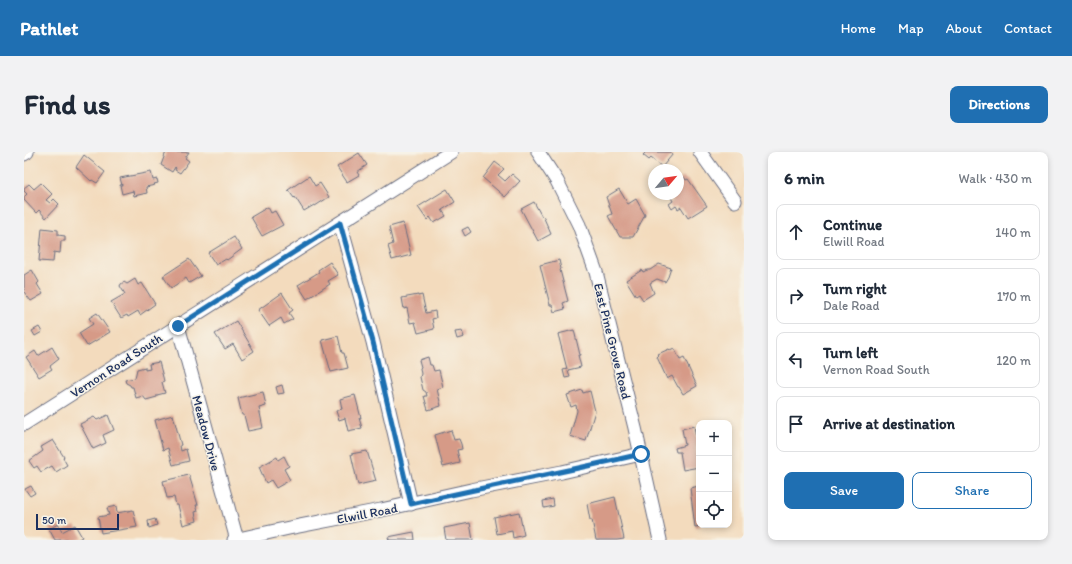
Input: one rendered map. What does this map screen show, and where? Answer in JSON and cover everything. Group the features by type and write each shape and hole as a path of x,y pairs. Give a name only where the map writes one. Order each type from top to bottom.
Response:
{"street":[{"name":"Vernon Road South","path":"24,424 451,152"},
{"name":"East Pine Grove Road","path":"538,152 558,181 579,225 596,272 641,454 660,540"},
{"path":"700,152 735,202"},
{"path":"340,223 373,342 411,504"},
{"name":"Meadow Drive","path":"178,326 236,540"},
{"name":"Elwill Road","path":"236,540 641,454"}],"building":[{"path":"166,152 189,152 185,158 189,161 180,173 175,170 175,167 172,172 161,165"},
{"path":"646,152 670,152 673,154 665,164 658,164 651,158 649,160 643,155"},
{"path":"359,153 367,165 357,172 359,175 347,182 337,167"},
{"path":"84,155 105,172 97,183 92,180 91,181 76,167"},
{"path":"495,162 504,169 498,175 505,181 512,174 520,181 505,197 483,178"},
{"path":"151,172 153,180 157,179 158,183 146,187 147,193 134,196 133,191 122,194 120,178"},
{"path":"309,176 315,186 320,183 329,197 304,211 295,197 294,198 288,190"},
{"path":"684,177 686,180 688,179 707,206 688,218 681,207 678,209 676,206 672,209 669,204 673,201 684,200"},
{"path":"41,183 52,194 46,200 50,203 54,199 59,204 46,218 39,210 36,213 24,200 24,197 27,194 24,191 24,188 29,184 34,189"},
{"path":"447,189 455,202 442,210 446,216 434,223 430,217 427,220 418,207"},
{"path":"619,189 628,204 636,199 645,215 633,237 620,237 608,216 612,214 606,197"},
{"path":"534,202 542,217 543,216 551,234 538,241 521,209"},
{"path":"268,207 271,213 275,211 283,225 262,236 251,217"},
{"path":"403,223 411,255 392,260 388,246 393,244 389,227"},
{"path":"468,227 471,232 465,236 462,230"},
{"path":"42,228 58,230 58,235 65,236 65,241 61,241 60,253 54,252 53,262 39,261"},
{"path":"234,237 242,249 227,260 226,259 216,265 208,253"},
{"path":"189,259 201,276 189,283 186,278 171,288 163,276"},
{"path":"559,260 568,301 563,303 565,309 554,312 552,305 550,305 540,265"},
{"path":"330,262 338,275 328,281 330,284 307,299 298,285 319,272 318,270"},
{"path":"659,264 671,268 665,282 657,279 650,283 654,293 643,300 639,294 636,296 626,280 642,270 643,272 650,270"},
{"path":"32,270 39,282 37,284 43,294 31,301 24,292 24,275"},
{"path":"135,279 138,285 142,283 155,304 140,315 138,311 128,317 127,315 121,318 111,302 125,294 120,286 121,284 124,282 127,284"},
{"path":"282,293 293,310 289,313 293,319 284,324 281,318 269,326 258,310"},
{"path":"422,295 426,313 435,311 436,318 432,319 434,329 418,333 415,322 410,323 407,308 404,309 402,298"},
{"path":"97,313 110,332 87,346 79,333 93,324 89,318"},
{"path":"236,321 254,351 242,359 233,344 225,349 215,334"},
{"path":"39,327 42,332 35,336 32,331"},
{"path":"574,330 580,355 578,355 581,367 568,370 570,377 565,378 563,370 567,369 558,334"},
{"path":"462,331 464,337 457,339 455,332"},
{"path":"338,336 342,353 344,353 348,368 331,372 322,340"},
{"path":"52,347 59,359 50,366 52,369 39,377 26,357 35,351 38,356"},
{"path":"674,348 680,360 684,358 697,386 683,394 672,376 667,379 657,357 659,355 658,354"},
{"path":"428,357 430,365 432,365 434,371 439,370 443,387 437,389 441,406 428,410 424,396 427,396 426,392 423,390 420,377 421,367 419,360"},
{"path":"159,362 164,381 162,382 165,393 146,400 143,396 136,398 133,387 126,383 125,380 135,378 137,369 145,367 145,370 150,369 149,364"},
{"path":"282,385 284,393 278,394 276,387"},
{"path":"582,390 583,393 590,391 595,411 586,441 570,436 577,411 576,405 571,407 567,395"},
{"path":"263,392 266,406 259,408 263,428 248,431 238,398"},
{"path":"355,395 362,428 348,431 345,418 339,420 336,411 342,409 340,399"},
{"path":"108,415 114,430 103,435 106,443 93,449 80,424 94,417 97,420"},
{"path":"173,415 181,445 181,451 186,449 189,461 173,465 168,448 163,450 155,420"},
{"path":"694,426 696,437 696,468 683,470 680,452 676,452 675,448 685,445 682,429"},
{"path":"451,430 454,440 459,439 461,444 462,449 457,450 460,463 443,467 435,435"},
{"path":"53,440 64,457 63,458 67,465 56,472 52,466 41,472 37,466 34,468 29,461 43,451 41,447"},
{"path":"367,451 376,481 358,485 351,454"},
{"path":"284,456 289,466 284,469 290,480 276,488 271,480 266,483 259,467 277,457 278,460"},
{"path":"189,475 198,505 196,505 198,511 195,512 197,521 183,525 178,505 176,505 174,497 167,498 163,481"},
{"path":"31,486 35,493 30,496 25,489"},
{"path":"696,487 695,527 690,488"},
{"path":"615,497 624,539 596,540 587,504"},
{"path":"553,499 554,506 544,508 543,501"},
{"path":"116,506 117,513 133,510 137,527 101,533 98,517 109,515 107,508"},
{"path":"519,512 524,535 513,538 512,531 497,534 494,517"},
{"path":"155,519 157,525 149,528 148,521"},
{"path":"470,523 473,540 446,540 444,528"},
{"path":"58,524 62,532 75,525 82,537 77,540 55,540 49,529"},
{"path":"414,532 415,540 389,540 388,537"}],"route":[{"path":"178,326 340,223 373,342 411,504 641,454"}]}
